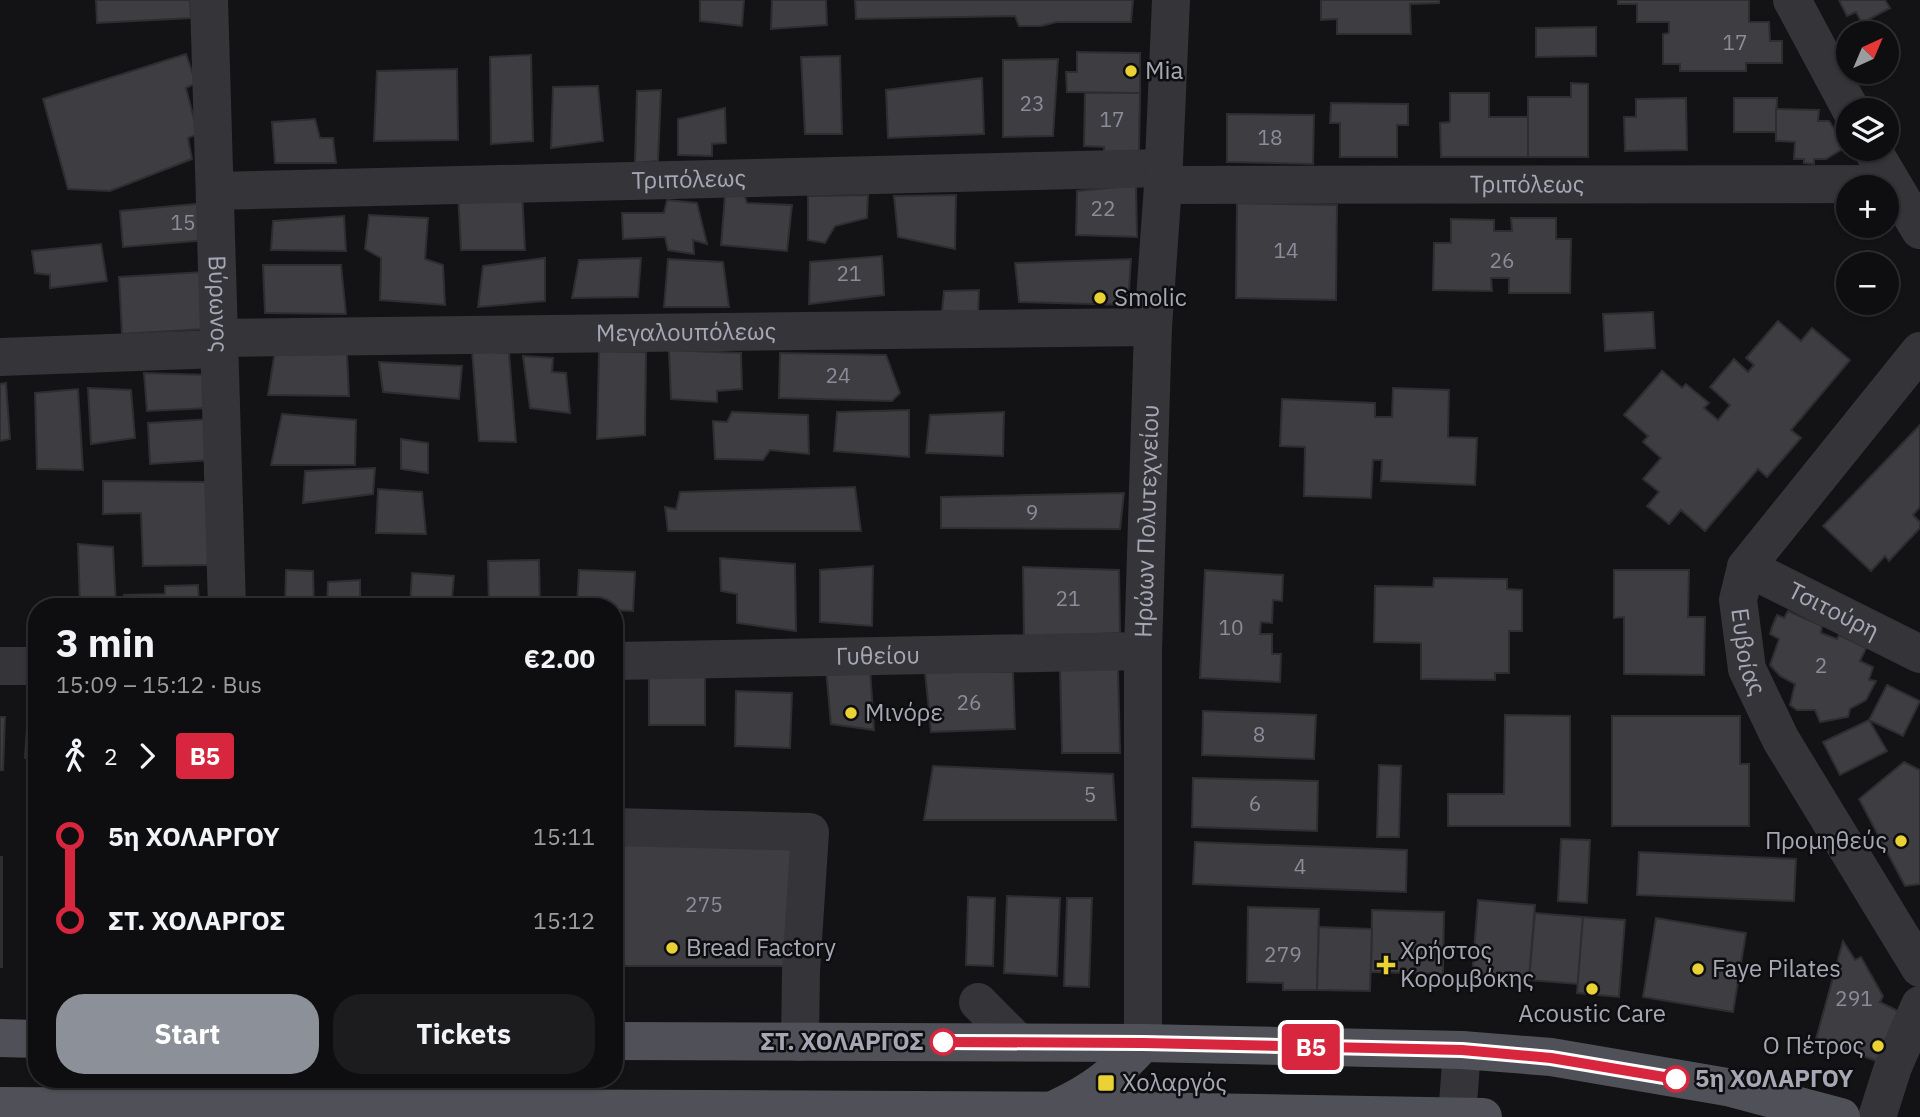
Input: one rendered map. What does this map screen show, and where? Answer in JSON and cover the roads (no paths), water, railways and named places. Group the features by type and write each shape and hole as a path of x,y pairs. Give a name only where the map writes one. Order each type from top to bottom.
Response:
{"main road":[{"path":"0,1038 28,1039"},
{"path":"623,1041 1143,1043 1462,1050 1551,1058 1727,1087 1841,1117"},
{"path":"1050,1111 1097,1088 1143,1043"},
{"path":"0,1106 148,1101 1466,1116"}],"street":[{"name":"Βύρωνος","path":"209,0 228,598"},
{"name":"Ηρώων Πολυτεχνείου","path":"1143,1043 1143,651 1153,327 1171,0"},
{"path":"1792,0 1845,98"},
{"name":"Τριπόλεως","path":"215,191 1163,176 1836,183"},
{"path":"1899,197 1920,230"},
{"name":"Μεγαλουπόλεως","path":"0,357 219,344 1153,327"},
{"name":"Ευβοίας","path":"1920,351 1746,567 1738,600 1747,669 1781,740 1920,968"},
{"name":"Τσιτούρη","path":"1746,567 1920,654"},
{"name":"Γυθείου","path":"623,661 1143,651"},
{"path":"0,666 28,666"},
{"path":"623,827 810,832 801,971 800,1042"},
{"path":"978,1002 1018,1042"},
{"path":"1877,1117 1893,1067 1920,1006"},
{"path":"1462,1050 1466,1116"}],"place":[{"name":"Mia","path":"1131,71"},
{"name":"Smolic","path":"1100,298"},
{"name":"Μινόρε","path":"851,713"},
{"name":"Προμηθεύς","path":"1901,841"},
{"name":"Bread Factory","path":"672,948"},
{"name":"Χρήστος Κορομβόκης","path":"1386,965"},
{"name":"Faye Pilates","path":"1698,969"},
{"name":"Acoustic Care","path":"1592,989"},
{"name":"ΣΤ. ΧΟΛΑΡΓΟΣ","path":"943,1042"},
{"name":"Ο Πέτρος","path":"1878,1046"},
{"name":"5η ΧΟΛΑΡΓΟΥ","path":"1676,1079"},
{"name":"Χολαργός","path":"1106,1083"}]}
